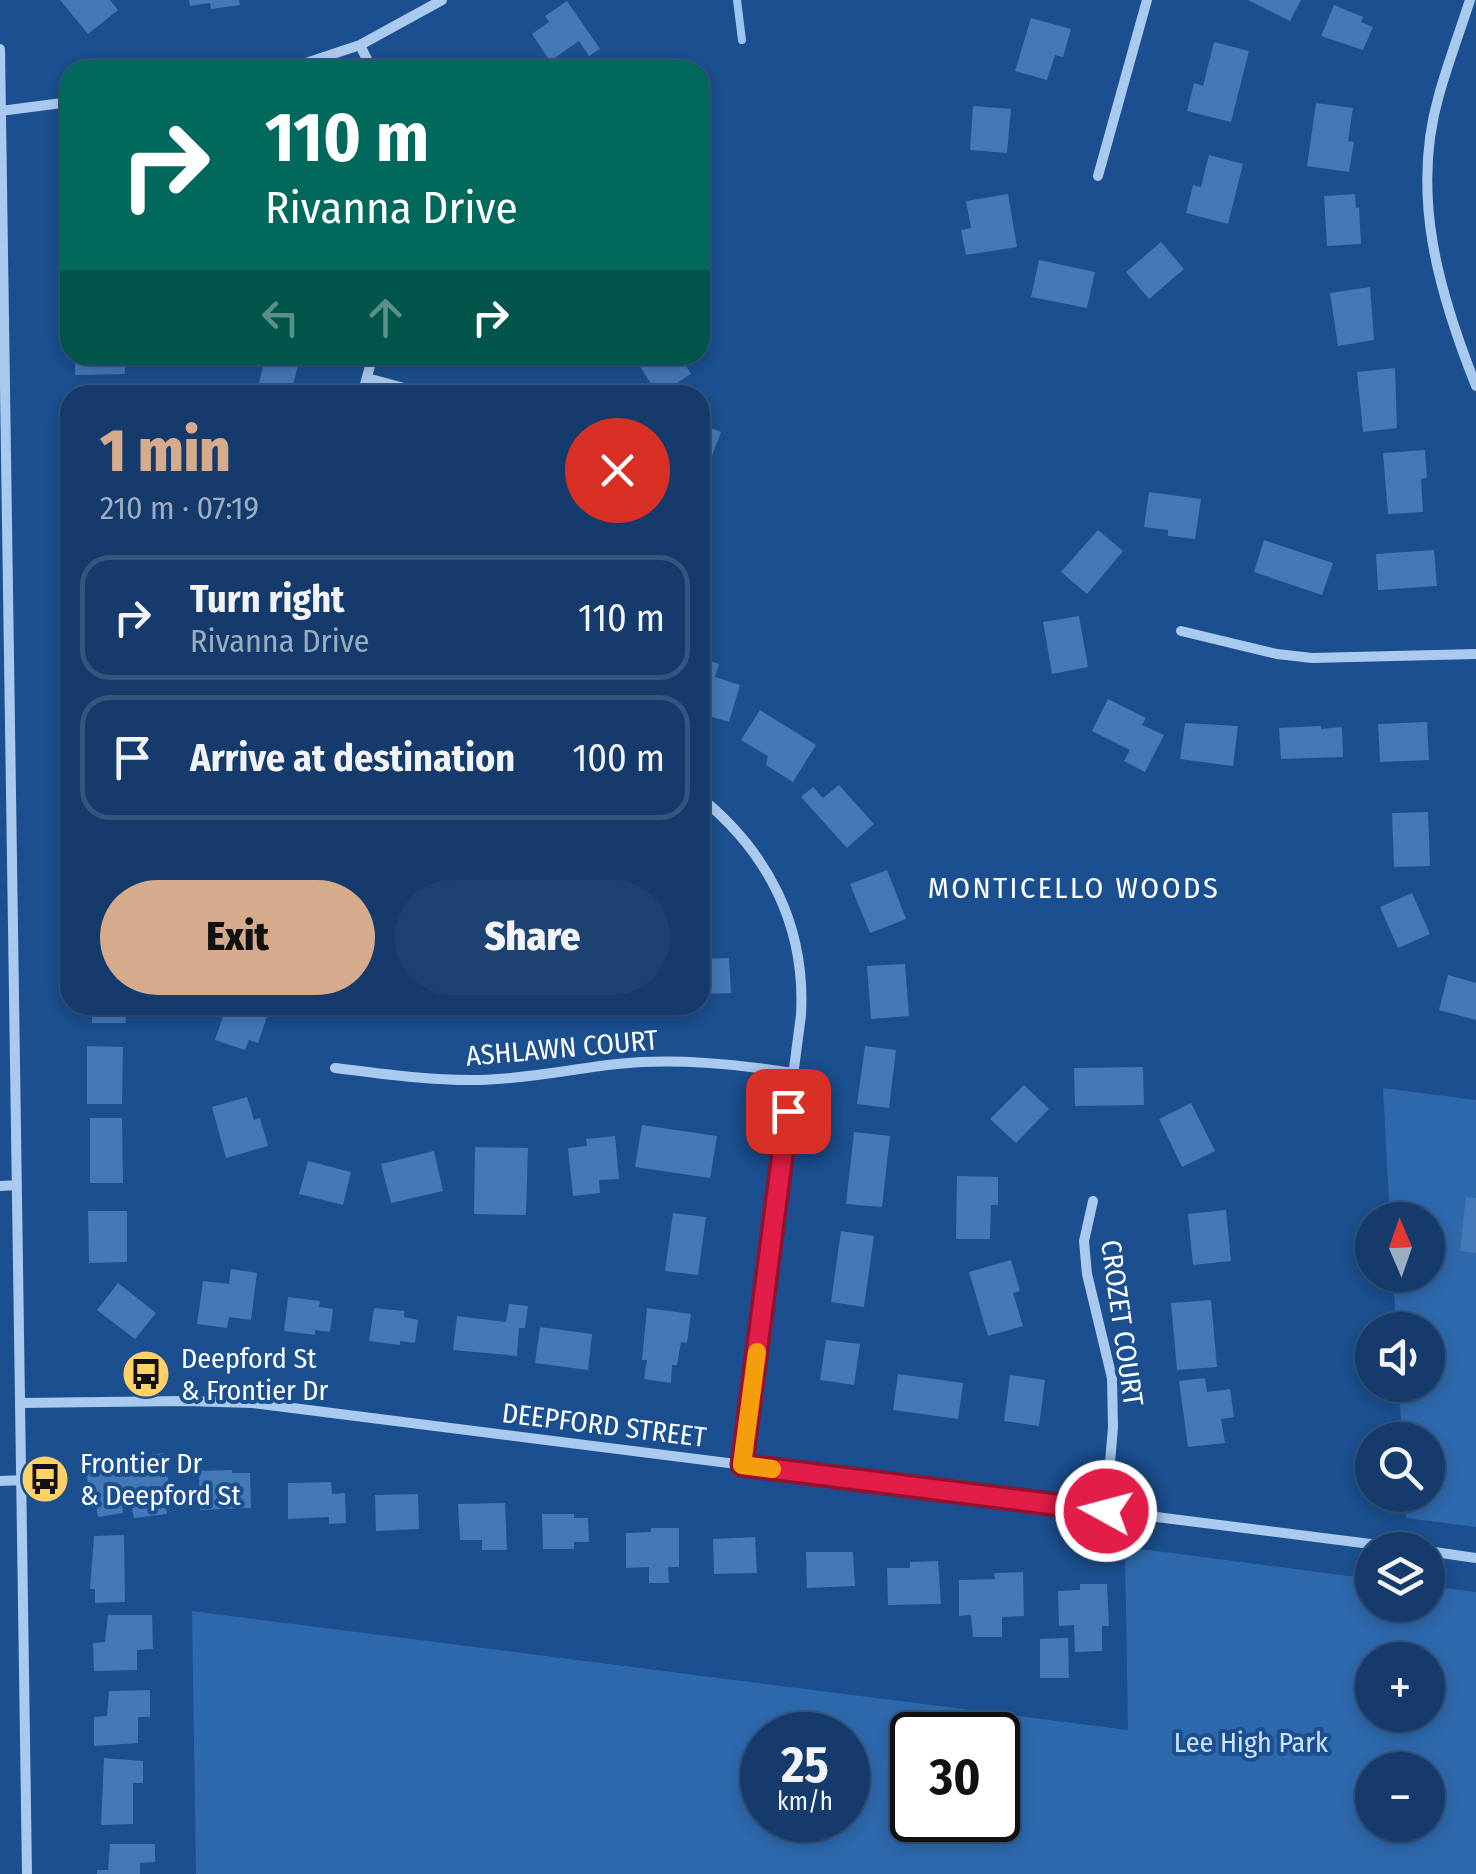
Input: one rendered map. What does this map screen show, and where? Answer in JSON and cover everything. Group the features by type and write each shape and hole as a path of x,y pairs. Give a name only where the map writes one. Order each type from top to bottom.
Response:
{"street":[{"path":"315,60 360,45 442,0"},
{"path":"1098,176 1147,0"},
{"path":"1470,0 1436,108 1429,150 1428,204 1441,290 1476,386"},
{"path":"360,45 367,60"},
{"path":"0,49 27,1874"},
{"path":"1,111 60,103"},
{"path":"365,385 370,365"},
{"path":"367,378 393,385"},
{"path":"1182,631 1276,654 1312,658 1476,654"},
{"path":"710,806 758,856 788,912 798,955 802,999 742,1465"},
{"path":"0,894 13,894"},
{"name":"ASHLAWN COURT","path":"335,1068 480,1080 678,1061 793,1073"},
{"path":"0,1186 18,1185"},
{"name":"CROZET COURT","path":"1093,1201 1084,1242 1112,1378 1113,1427 1106,1511"},
{"name":"DEEPFORD STREET","path":"20,1403 254,1403 1355,1542"},
{"path":"0,1480 22,1480"},
{"path":"1445,1553 1476,1558"}],"green space":[{"path":"1383,1088 1476,1100 1476,1527 1406,1518 1406,1512 1445,1512 1445,1422 1401,1422 1400,1402 1445,1402 1445,1312 1395,1312 1394,1292 1445,1292 1445,1202 1389,1202"},
{"name":"Lee High Park","path":"1125,1547 1355,1577 1355,1622 1445,1622 1445,1588 1476,1592 1476,1874 196,1874 192,1611 986,1712 890,1712 890,1842 1020,1842 1020,1716 1128,1730"}],"building":[{"path":"60,0 110,0 118,10 88,34"},
{"path":"189,0 239,0 240,5 211,9 210,3 190,6"},
{"path":"1248,0 1301,0 1290,21"},
{"path":"567,1 600,49 589,56 579,41 549,60 532,34 549,22 545,16"},
{"path":"1334,5 1363,17 1361,22 1373,27 1363,50 1321,36"},
{"path":"1031,18 1071,29 1063,57 1055,55 1047,80 1015,71"},
{"path":"1214,42 1249,51 1231,122 1187,111 1194,83 1203,86"},
{"path":"1316,103 1353,108 1348,141 1354,142 1349,172 1307,166"},
{"path":"973,106 1011,109 1007,153 970,150"},
{"path":"1209,155 1243,164 1228,224 1186,213 1193,185 1201,187"},
{"path":"1008,194 1017,247 966,255 961,230 971,228 966,201"},
{"path":"1355,194 1361,244 1327,246 1324,196"},
{"path":"1161,242 1184,269 1149,299 1126,272"},
{"path":"1039,260 1095,272 1087,308 1031,297"},
{"path":"1370,287 1374,340 1338,346 1330,293"},
{"path":"75,365 125,365 125,374 75,375"},
{"path":"264,365 298,365 293,385 258,385"},
{"path":"639,365 685,365 691,374 674,385 652,385"},
{"path":"1395,368 1397,428 1363,432 1357,372"},
{"path":"710,428 721,432 710,461"},
{"path":"1425,450 1427,478 1421,479 1423,512 1388,514 1383,453"},
{"path":"1149,492 1201,499 1195,539 1168,536 1168,530 1144,527"},
{"path":"1098,530 1123,551 1087,594 1061,572"},
{"path":"1264,540 1333,563 1322,595 1254,572"},
{"path":"1434,550 1437,586 1378,590 1376,554"},
{"path":"1079,616 1088,667 1052,674 1043,622"},
{"path":"710,661 719,664 715,677 740,685 729,722 710,716"},
{"path":"1108,699 1146,718 1142,725 1164,735 1145,772 1124,761 1130,750 1092,731"},
{"path":"760,710 816,745 793,782 766,765 768,756 741,740"},
{"path":"1427,722 1429,760 1380,762 1378,724"},
{"path":"1185,723 1238,726 1233,766 1180,759"},
{"path":"1342,727 1343,757 1281,759 1279,728"},
{"path":"839,785 874,824 847,848 801,797 813,787 823,798"},
{"path":"1428,812 1430,866 1394,867 1392,813"},
{"path":"887,870 906,919 870,933 850,884"},
{"path":"1412,893 1430,934 1398,948 1380,907"},
{"path":"729,958 731,993 710,994 710,959"},
{"path":"905,964 909,1016 871,1019 867,966"},
{"path":"1448,975 1476,983 1476,1020 1439,1010"},
{"path":"92,1015 126,1015 126,1023 92,1023"},
{"path":"224,1015 268,1015 258,1043 249,1040 245,1050 215,1040"},
{"path":"87,1046 123,1047 122,1104 87,1104"},
{"path":"865,1046 896,1050 889,1108 857,1104"},
{"path":"1143,1067 1144,1105 1075,1106 1074,1068"},
{"path":"1024,1085 1049,1109 1016,1143 990,1119"},
{"path":"247,1097 254,1120 260,1118 268,1146 226,1158 212,1107"},
{"path":"1191,1103 1215,1151 1182,1167 1159,1119"},
{"path":"90,1118 122,1118 123,1183 90,1183"},
{"path":"642,1125 717,1136 710,1178 635,1167"},
{"path":"854,1132 890,1136 882,1207 846,1204"},
{"path":"615,1136 619,1179 599,1180 600,1193 573,1196 568,1148 587,1146 586,1139"},
{"path":"475,1147 528,1148 526,1215 474,1214"},
{"path":"434,1151 443,1191 391,1203 381,1164"},
{"path":"308,1161 351,1172 343,1205 299,1194"},
{"path":"957,1176 998,1177 998,1205 991,1205 990,1239 956,1239"},
{"path":"1466,1197 1476,1198 1476,1253 1460,1251"},
{"path":"1226,1210 1231,1261 1193,1265 1188,1214"},
{"path":"88,1211 127,1211 127,1262 89,1263"},
{"path":"673,1213 706,1217 698,1275 665,1271"},
{"path":"841,1231 874,1236 864,1307 831,1302"},
{"path":"1011,1260 1020,1291 1013,1293 1023,1326 988,1336 969,1272"},
{"path":"231,1269 257,1273 251,1320 229,1317 227,1328 197,1324 203,1281 229,1284"},
{"path":"118,1283 156,1313 135,1339 97,1310"},
{"path":"288,1297 320,1301 319,1307 333,1309 330,1332 315,1330 315,1335 284,1331"},
{"path":"1211,1300 1217,1367 1177,1370 1171,1303"},
{"path":"509,1304 528,1306 525,1328 519,1328 517,1356 453,1350 457,1316 506,1322"},
{"path":"374,1308 404,1311 404,1317 418,1320 415,1343 369,1341"},
{"path":"647,1308 691,1314 687,1343 681,1342 677,1365 672,1365 671,1383 644,1379"},
{"path":"540,1327 592,1334 588,1370 535,1363"},
{"path":"826,1340 860,1344 854,1385 820,1380"},
{"path":"898,1374 963,1383 958,1419 893,1410"},
{"path":"1010,1375 1045,1380 1039,1426 1004,1421"},
{"path":"1205,1378 1207,1392 1230,1389 1234,1417 1221,1419 1225,1443 1188,1447 1179,1381"},
{"path":"164,1453 170,1493 164,1494 167,1514 134,1518 130,1500 122,1502 123,1513 98,1517 96,1505 91,1505 86,1470"},
{"path":"199,1471 250,1473 251,1508 200,1510"},
{"path":"331,1482 332,1494 345,1493 346,1523 329,1524 329,1517 288,1519 288,1483"},
{"path":"418,1494 419,1529 376,1531 375,1495"},
{"path":"505,1503 507,1550 482,1550 482,1540 460,1540 458,1504"},
{"path":"542,1514 588,1518 589,1542 574,1542 574,1549 543,1549"},
{"path":"651,1528 679,1528 679,1567 668,1567 669,1583 649,1583 649,1567 626,1568 626,1533 651,1532"},
{"path":"124,1535 125,1602 95,1603 95,1589 90,1589 94,1536"},
{"path":"755,1537 757,1573 714,1574 713,1539"},
{"path":"806,1552 853,1552 855,1586 807,1588"},
{"path":"938,1561 941,1604 888,1605 887,1568 910,1568 910,1562"},
{"path":"1023,1572 1024,1616 1002,1617 1002,1637 973,1637 971,1615 959,1616 959,1580 995,1579 994,1573"},
{"path":"1080,1584 1107,1584 1109,1626 1102,1626 1102,1651 1075,1652 1074,1625 1059,1626 1058,1591 1080,1590"},
{"path":"108,1615 152,1615 153,1649 137,1650 137,1670 94,1671 93,1643 105,1642"},
{"path":"1068,1638 1069,1678 1040,1678 1040,1639"},
{"path":"150,1690 150,1717 138,1717 138,1743 94,1746 94,1717 107,1716 109,1691"},
{"path":"104,1758 143,1761 143,1783 133,1783 133,1824 101,1825"},
{"path":"110,1844 155,1844 155,1862 140,1863 140,1874 97,1874 97,1870 108,1870"}],"waterway":[{"path":"737,0 742,40"}],"slow traffic":[{"path":"757,1352 742,1465 772,1469"}],"place":[{"name":"Deepford St & Frontier Dr","path":"146,1374"},
{"name":"Frontier Dr & Deepford St","path":"45,1479"}],"district":[{"name":"MONTICELLO WOODS","path":"1074,888"}],"route":[{"path":"788,1111 742,1465 1106,1511"}]}
